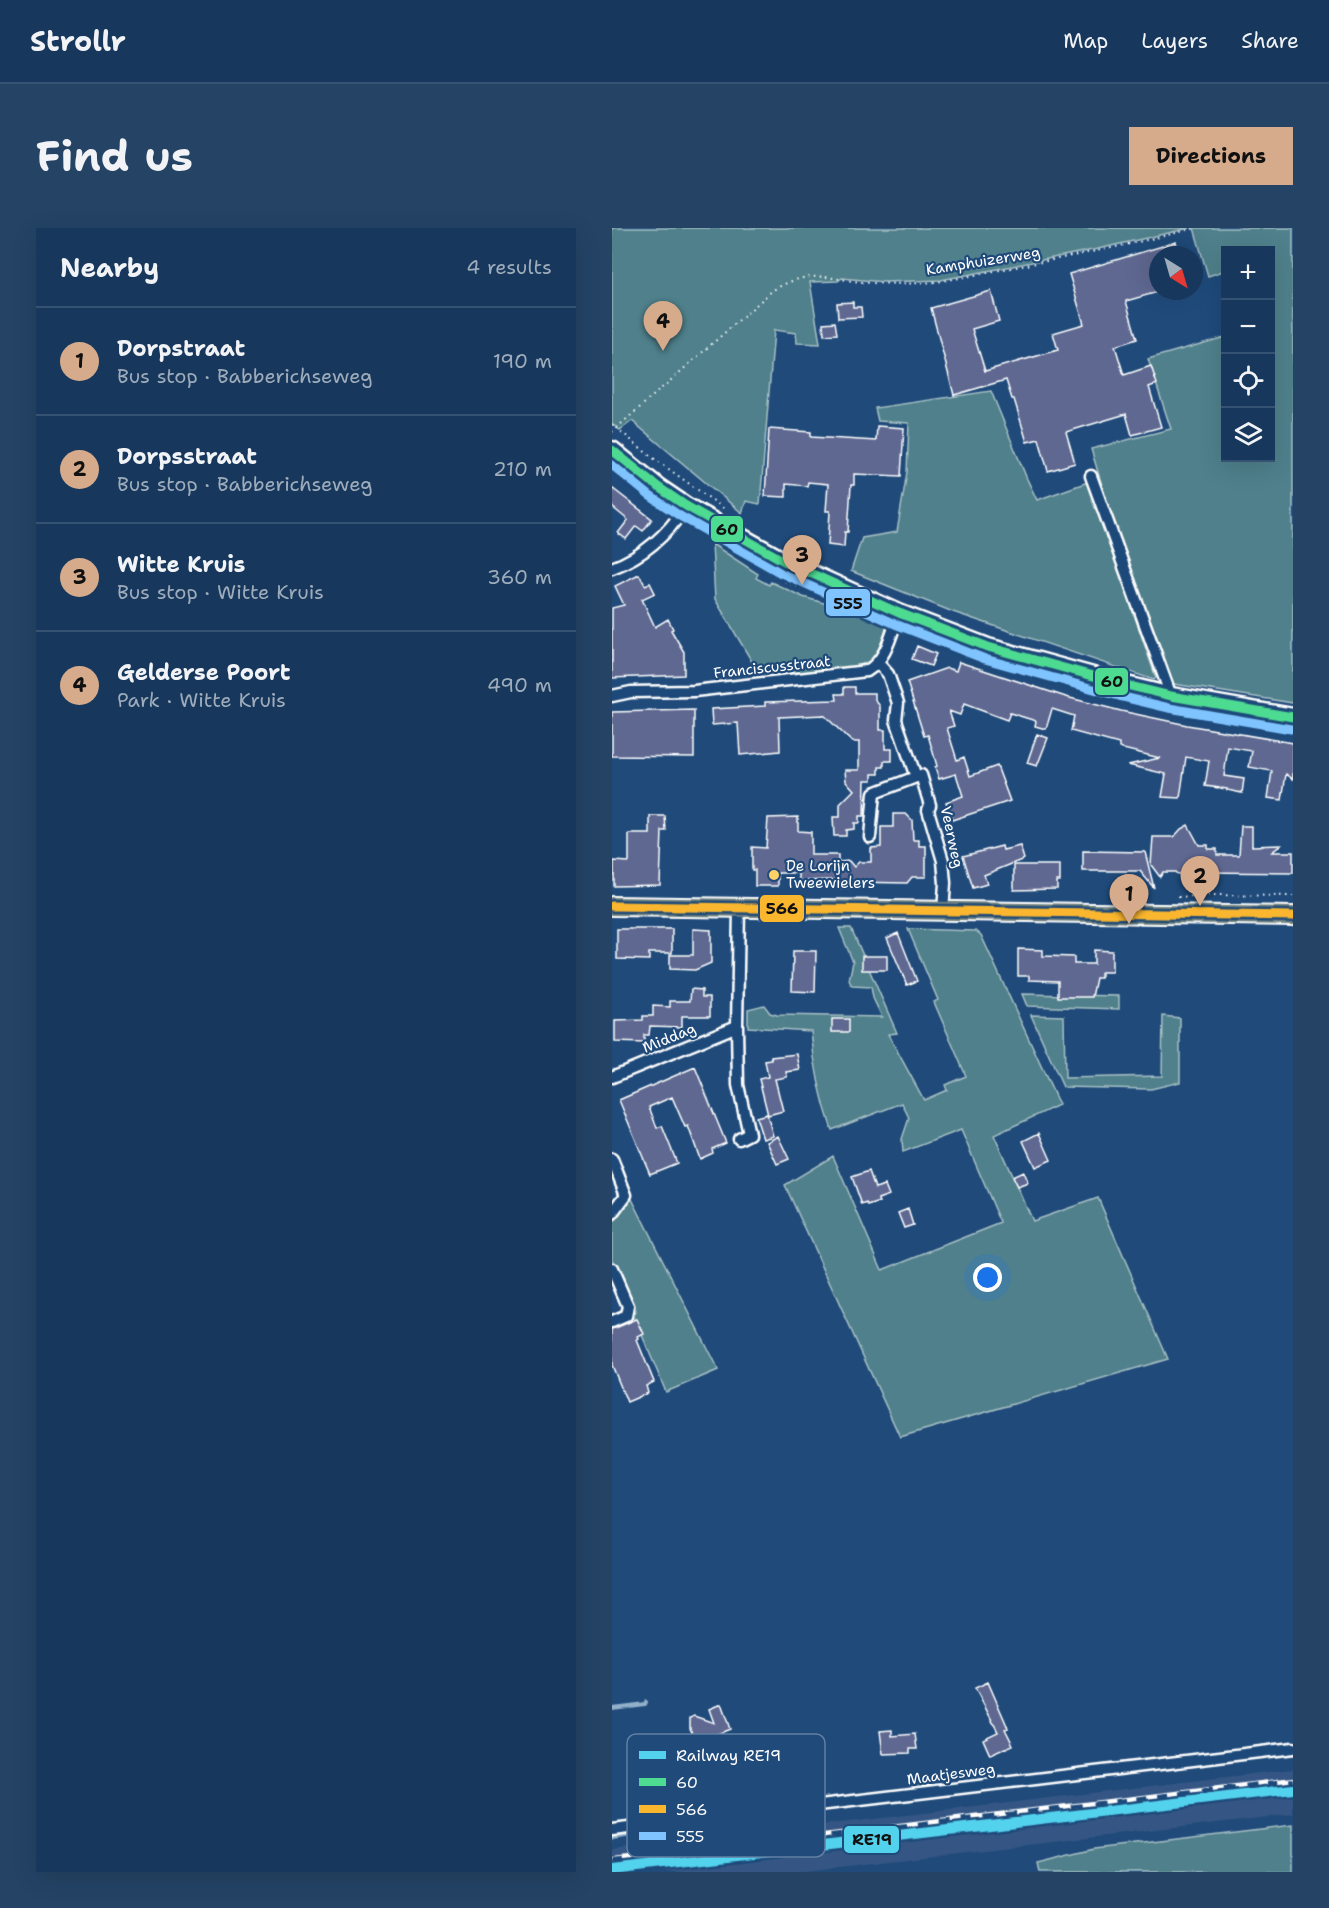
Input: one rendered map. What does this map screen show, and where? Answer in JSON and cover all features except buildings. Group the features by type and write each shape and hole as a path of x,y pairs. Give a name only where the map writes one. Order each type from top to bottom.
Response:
{"main road":[{"path":"612,450 686,506 786,562 899,613 988,647 1122,684 1171,696 1293,717"},
{"path":"612,906 1293,916"}],"street":[{"path":"1091,476 1171,696"},
{"path":"612,568 650,547 672,527 686,506"},
{"path":"878,663 884,655 899,613"},
{"name":"Franciscusstraat","path":"612,696 631,692 694,691 867,671 878,663"},
{"name":"Veerweg","path":"878,663 888,674 898,703 896,720 916,777 921,775 930,805 928,810 943,861 945,883 943,912"},
{"path":"870,837 874,793 916,777"},
{"path":"739,909 738,1085 749,1134 739,1139"},
{"name":"Middag","path":"612,1077 737,1026"},
{"path":"612,1160 626,1195 612,1214"},
{"path":"612,1269 628,1306 626,1316 612,1322"},
{"name":"Maatjesweg","path":"825,1804 1293,1748"},
{"name":"Maatjesweg","path":"612,1830 627,1828"}],"path":[{"name":"Kamphuizerweg","path":"612,432 773,290 789,281 806,276 833,277 870,283 935,282 1058,259 1195,228"},
{"path":"612,424 649,455 730,513"}],"shaded area":[{"path":"1293,1769 1293,1814 796,1872 612,1872 612,1850 627,1848 627,1857 825,1857 825,1825"}],"green space":[{"path":"612,228 1190,228 941,280 884,282 842,278 838,281 810,282 820,344 797,343 796,333 774,330 760,504 746,501 742,513 632,421 620,430 612,424"},
{"path":"1194,228 1293,228 1293,703 1174,684 1108,505 1091,449 1171,429 1148,359 1221,338 1221,462 1275,462 1275,246 1221,246 1221,272 1208,276 1203,259 1203,246 1199,246"},
{"path":"991,391 1037,500 1088,482 1156,678 1154,680 953,612 851,571 862,538 897,532 907,472 909,423 878,421 875,408"},
{"path":"712,544 758,574 756,578 769,585 771,582 803,597 886,621 887,625 879,652 871,660 858,666 841,669 758,672 715,599"},
{"path":"839,928 851,928 897,1033 888,1034 924,1100 947,1090 945,1085 966,1076 934,1002 938,1000 908,929 976,931 981,935 1059,1105 994,1135 1032,1221 1098,1198 1168,1359 900,1437 785,1185 833,1156 882,1270 1001,1223 961,1130 903,1152 902,1139 909,1118 902,1103 832,1130 818,1081 811,1031 748,1027 748,1009 764,1005 770,1013 777,1015 882,1017 873,998 871,987 852,986 849,980 853,962"},
{"path":"1022,994 1119,996 1119,1009 1027,1006"},
{"path":"1031,1015 1064,1016 1065,1078 1162,1076 1163,1016 1180,1018 1180,1082 1151,1089 1063,1087"},
{"path":"630,1195 718,1370 666,1392 634,1316 636,1312 634,1303 612,1259 612,1225"},
{"path":"1293,1825 1293,1872 1040,1872 1038,1863 1094,1849"}],"waterway":[{"path":"612,1708 646,1702"},
{"path":"612,1838 627,1836"}],"railway":[{"path":"825,1836 1293,1780"},
{"path":"612,1861 646,1857"}],"rail line":[{"name":"RE19","path":"825,1845 1293,1789"},
{"name":"RE19","path":"612,1870 721,1857"}],"transit line":[{"name":"60","path":"612,450 686,506 786,562 899,613 988,647 1122,684 1171,696 1293,717"},
{"name":"555","path":"612,465 650,496 680,516 781,573 895,624 985,659 1169,708 1291,729"},
{"name":"566","path":"612,906 1293,916"}],"place":[{"name":"Gelderse Poort","path":"663,351"},
{"name":"Witte Kruis","path":"802,585"},
{"name":"De Lorijn Tweewielers","path":"774,875"},
{"name":"Dorpsstraat","path":"1200,906"},
{"name":"Dorpstraat","path":"1129,924"}]}
